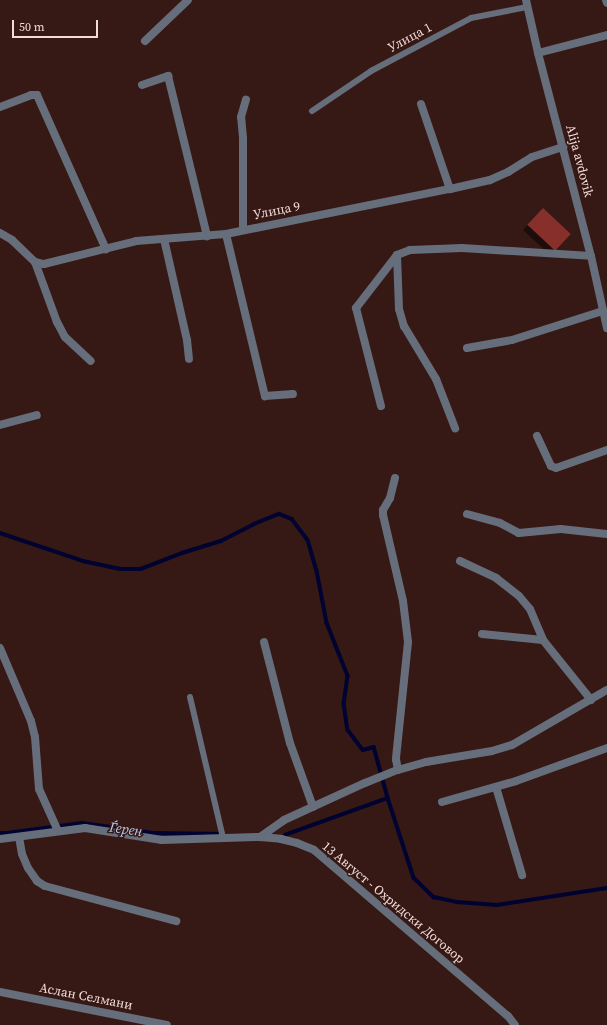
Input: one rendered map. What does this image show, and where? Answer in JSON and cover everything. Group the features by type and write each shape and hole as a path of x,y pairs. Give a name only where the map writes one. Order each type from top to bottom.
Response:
{"street":[{"path":"145,41 188,0"},
{"name":"Alija avdovik","path":"526,3 591,256 607,328"},
{"path":"538,53 607,35"},
{"path":"142,85 168,76 207,236"},
{"path":"0,107 31,95 37,95 106,249"},
{"path":"243,230 243,138 241,117 246,100"},
{"path":"421,104 450,189"},
{"name":"Улица 9","path":"35,262 44,264 136,241 226,234 450,189 490,180 508,172 532,157 563,147"},
{"path":"0,233 12,240 35,262 57,322 65,337 91,361"},
{"path":"226,234 265,396 293,394"},
{"path":"164,239 187,340 189,360"},
{"path":"381,406 356,308 397,255 410,250 462,248 591,256"},
{"path":"397,255 399,309 404,326 436,379 455,428"},
{"path":"467,348 512,340 603,311"},
{"path":"0,425 37,415"},
{"path":"537,436 551,466 556,468 607,450"},
{"path":"395,478 390,498 383,510 383,515 403,601 408,642 396,759 398,770"},
{"path":"467,514 500,523 519,533 561,529 607,534"},
{"path":"460,561 496,578 519,596 530,610 543,640 591,700"},
{"path":"482,634 543,640"},
{"path":"264,642 290,743 312,807"},
{"path":"0,648 31,721 35,737 39,789 58,831"},
{"path":"260,837 284,820 365,783 398,770 426,762 492,751 512,745 607,690"},
{"path":"442,802 496,787 607,748"},
{"path":"496,787 522,875"},
{"name":"13 Август - Охридски Договор","path":"0,839 85,828 162,840 260,837 281,839 314,850 508,1016 515,1025"},
{"path":"19,837 22,854 28,868 37,881 45,886 176,921"},
{"name":"Аслан Селмани","path":"0,992 167,1025"}],"lane":[{"name":"Улица 1","path":"312,111 371,71 471,18 526,3"},
{"path":"190,697 223,838"}],"building":[{"path":"543,208 571,234 555,251 527,225"}],"waterway":[{"path":"0,533 83,561 120,569 141,569 182,553 221,541 254,524 279,514 292,519 308,540 317,571 327,623 348,676 344,703 348,730 363,750 374,747 388,798 414,878 434,897 457,902 497,905 607,888"},
{"path":"285,835 388,798"},
{"name":"Ѓерен","path":"0,833 82,823 153,833 223,834"}]}
